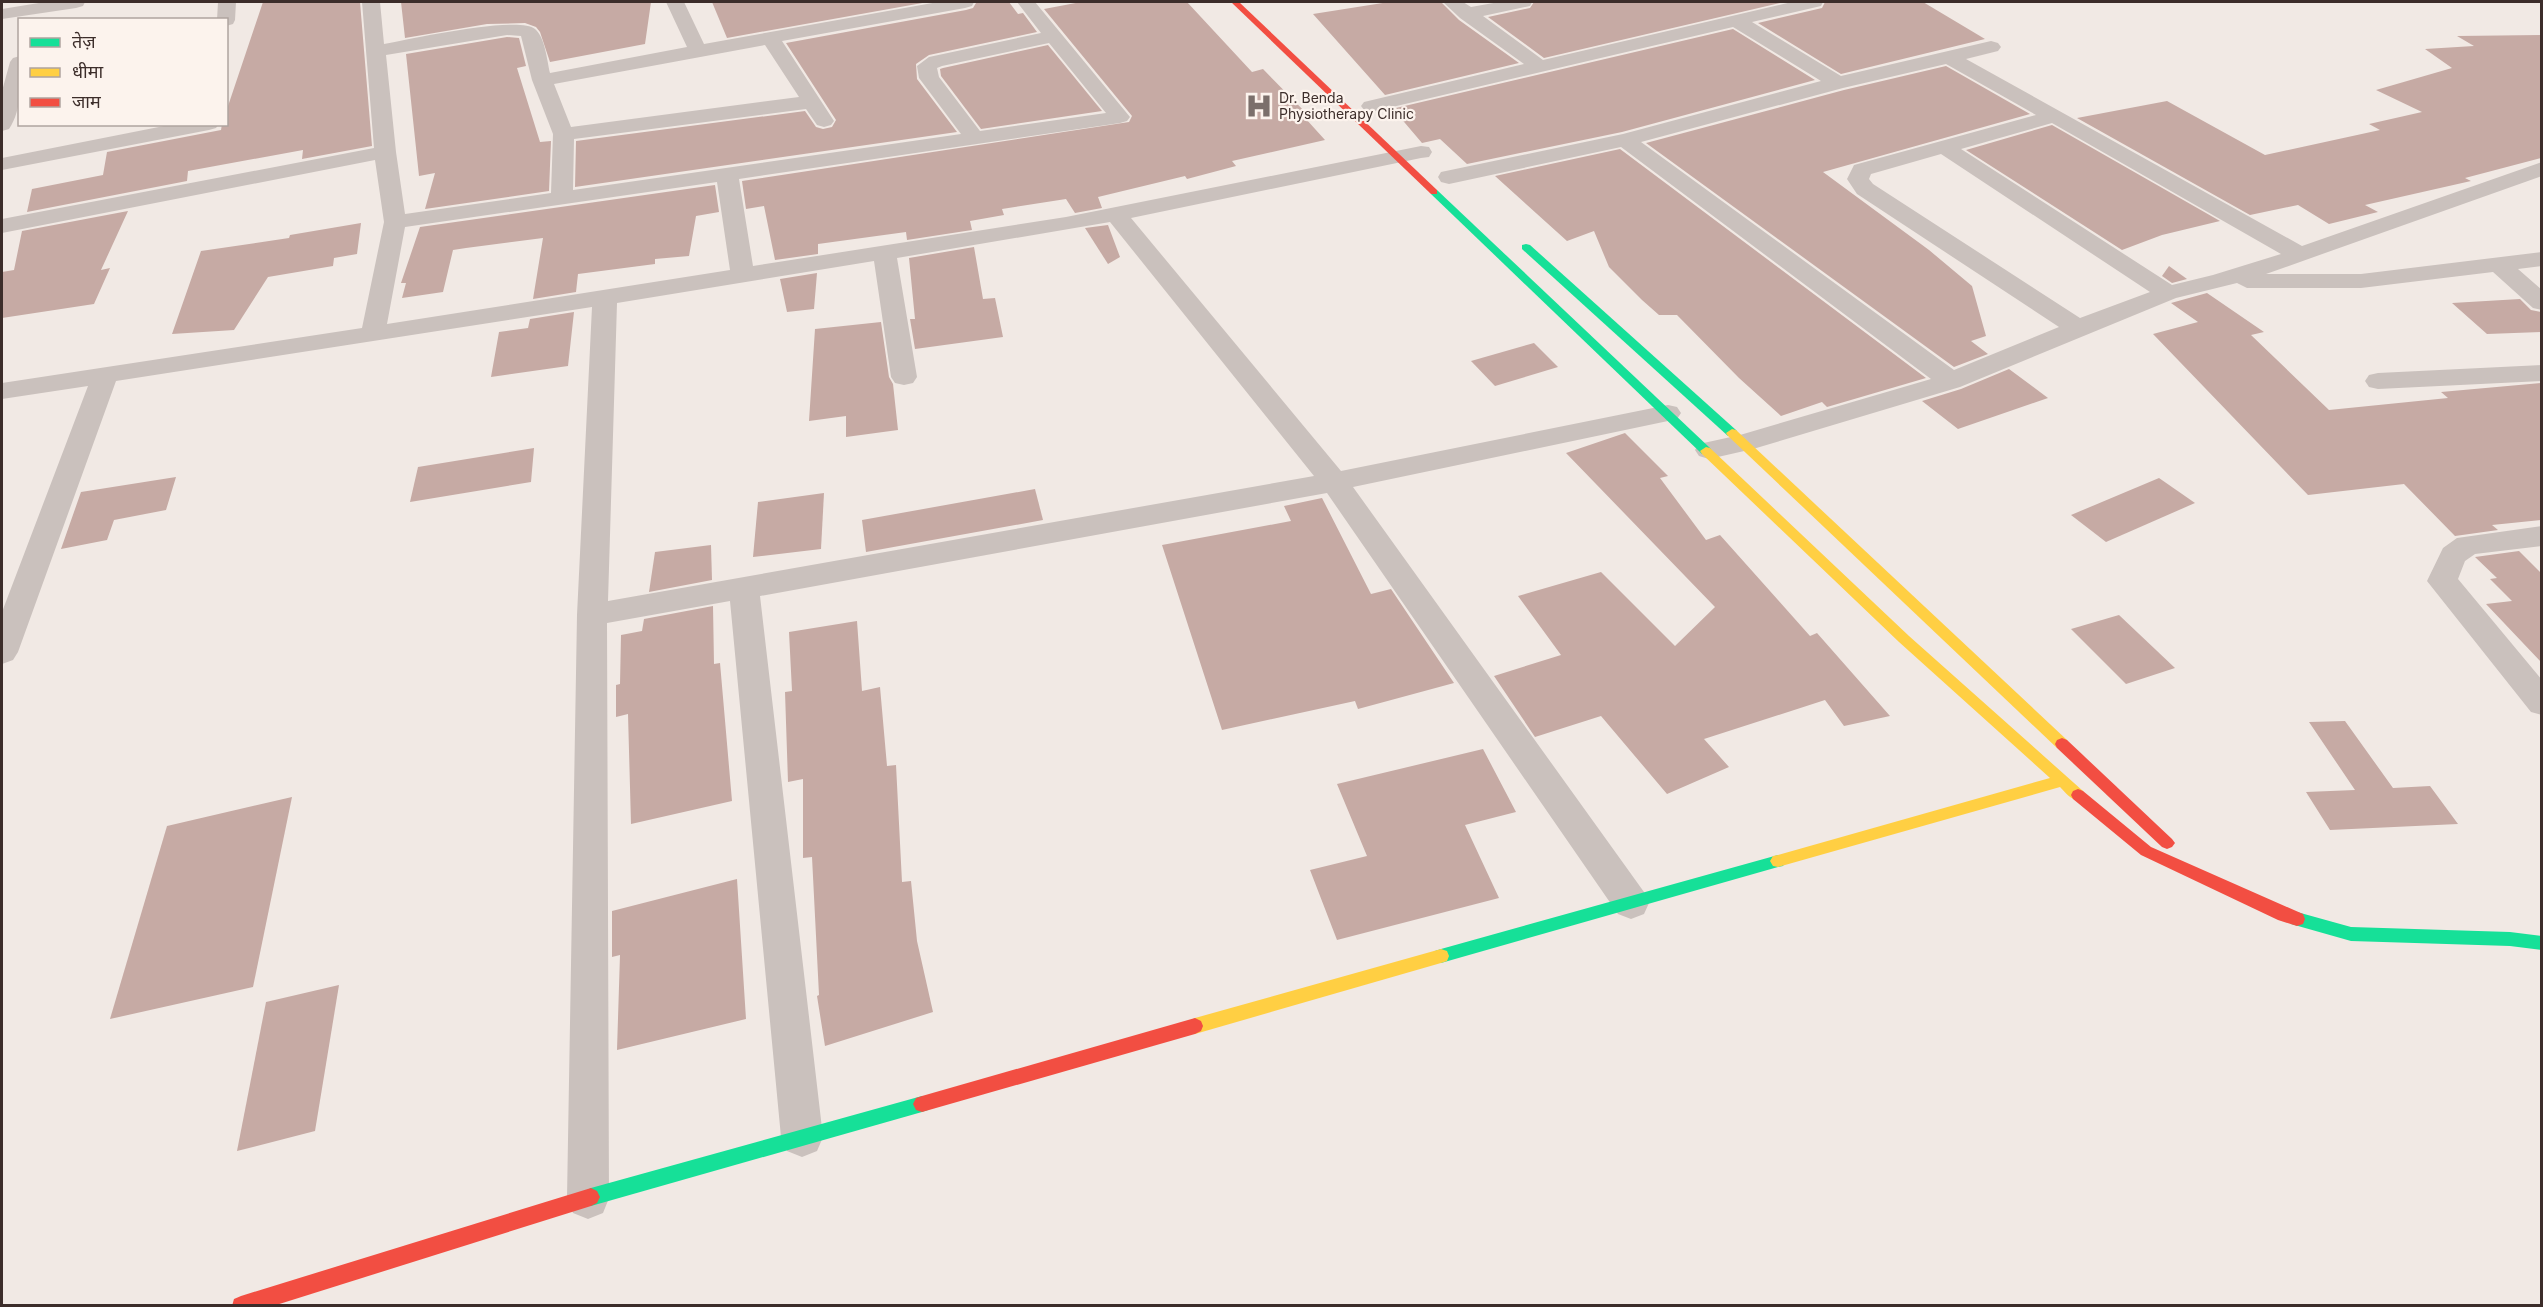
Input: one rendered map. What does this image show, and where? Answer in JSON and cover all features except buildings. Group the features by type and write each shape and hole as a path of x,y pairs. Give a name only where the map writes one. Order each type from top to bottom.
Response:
{"street":[{"path":"2,14 35,5 76,2"},
{"path":"371,2 385,152 395,222 373,334"},
{"path":"675,2 698,51"},
{"path":"542,80 965,2"},
{"path":"395,222 975,138 1125,124 1026,2"},
{"path":"1235,2 1428,162 1668,413 1905,639 2061,781 2146,851 2284,915 2351,934 2511,939 2541,943"},
{"path":"1460,8 1523,2"},
{"path":"1371,106 1814,2"},
{"path":"1460,8 1539,66"},
{"path":"1735,20 1838,83"},
{"path":"375,51 507,29 523,29 530,34 542,80 564,134 562,198"},
{"path":"975,138 929,78 927,66 936,61 1054,36"},
{"path":"770,38 824,121"},
{"path":"2,391 446,324 1428,162 1625,140 1838,83 1991,48"},
{"path":"2,56 18,53"},
{"path":"1950,58 2300,255"},
{"path":"2,125 13,103 18,74"},
{"path":"564,134 811,102"},
{"path":"2054,116 1862,170 1858,179 1865,189 2078,327"},
{"path":"2,164 218,129"},
{"path":"1625,140 1951,381"},
{"path":"1944,147 2169,293"},
{"path":"2,226 385,152"},
{"path":"1709,450 1743,443 1951,381 2078,327 2169,293 2220,281 2300,255 2541,168"},
{"path":"727,175 743,275"},
{"path":"1116,214 1334,482 1631,903"},
{"path":"1518,240 1743,443 2205,879"},
{"path":"885,253 904,377"},
{"path":"2220,281 2361,281 2500,266 2541,259"},
{"path":"2500,266 2541,303"},
{"path":"588,1198 592,615 605,296"},
{"path":"2378,381 2541,373"},
{"path":"2,652 105,375"},
{"path":"592,615 1334,482 1668,413"},
{"path":"2541,536 2467,545 2453,555 2442,581 2541,703"},
{"path":"744,588 802,1137"},
{"path":"241,1305 588,1198 2061,781"}],"traffic: fast":[{"path":"1434,192 1706,451"},
{"path":"1526,247 1732,433"},
{"path":"1441,956 1778,861"},
{"path":"2297,919 2351,934 2510,939 2542,943"},
{"path":"591,1197 922,1104"}],"traffic: slow":[{"path":"1732,433 2062,744"},
{"path":"1706,451 1904,639 2078,795"},
{"path":"1778,861 2061,781"},
{"path":"1195,1026 1441,956"}],"traffic: jam":[{"path":"1235,2 1434,192"},
{"path":"2062,744 2167,843"},
{"path":"2078,795 2146,851 2297,919"},
{"path":"922,1104 1195,1026"},
{"path":"241,1306 591,1197"}],"place":[{"name":"Dr. Benda Physiotherapy Clinic","path":"1259,106"}]}
